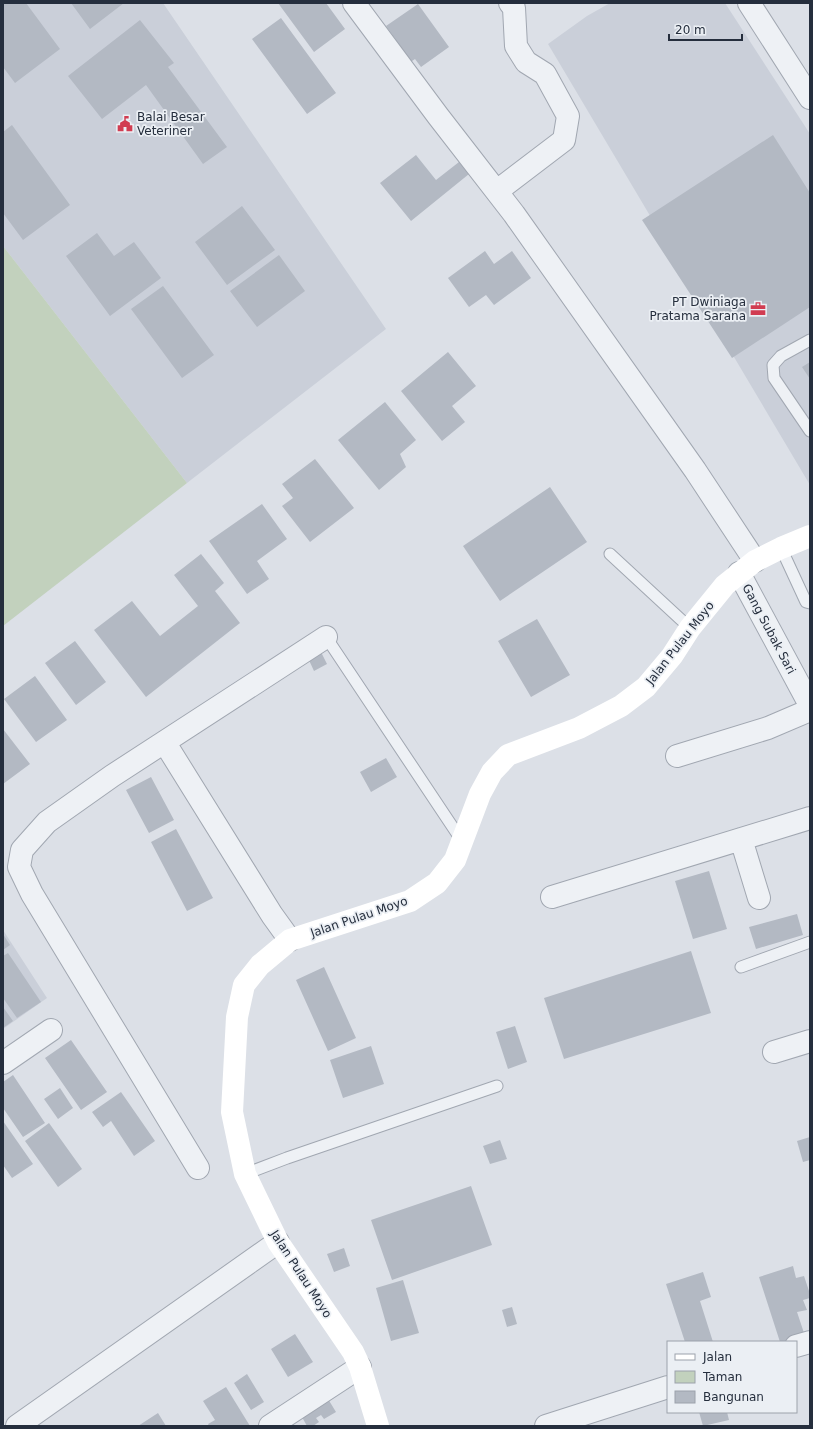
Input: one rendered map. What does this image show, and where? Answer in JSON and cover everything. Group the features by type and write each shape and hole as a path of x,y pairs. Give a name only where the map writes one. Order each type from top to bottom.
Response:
{"street":[{"name":"Gang Subak Sari","path":"354,3 438,116 497,191 695,470 810,705"},
{"path":"497,191 564,140 568,116 545,74 526,62 516,46 514,8 510,3"},
{"path":"749,3 810,98"},
{"name":"Jalan Pulau Moyo","path":"378,1426 360,1367 353,1352 278,1242 245,1174 232,1112 237,1017 244,985 260,965 290,940 410,901 437,883 455,860 480,794 492,772 508,756 579,728 621,706 646,687 672,656 690,628 725,585 749,581 783,552 810,536"},
{"path":"198,1168 32,894 20,867 22,850 47,822 112,776 326,637"},
{"path":"676,756 768,728 810,710"},
{"path":"165,743 272,915 290,940"},
{"path":"552,897 810,818"},
{"path":"741,839 759,898"},
{"path":"3,1063 51,1030"},
{"path":"774,1052 810,1041"},
{"path":"17,1426 278,1242"},
{"path":"797,1346 810,1342"},
{"path":"270,1426 360,1367"},
{"path":"546,1426 667,1387"}],"lane":[{"path":"810,340 781,356 773,365 774,378 810,431"},
{"path":"783,552 806,602 810,603"},
{"path":"610,554 690,628"},
{"path":"326,637 462,841"},
{"path":"741,967 810,942"},
{"path":"245,1174 286,1158 497,1086"}],"shaded area":[{"name":"Balai Besar Veteriner","path":"3,3 163,3 386,329 187,483 3,246"},
{"name":"PT Dwiniaga Pratama Sarana","path":"610,3 725,3 810,134 810,485 548,44 587,16"},
{"path":"3,930 47,998 3,1029"}],"green space":[{"path":"3,246 187,483 3,626"}],"building":[{"path":"3,3 26,3 60,49 15,83 3,67"},
{"path":"71,3 124,3 90,29"},
{"path":"278,3 326,3 345,29 314,52"},
{"path":"418,4 449,47 421,67 415,59 409,63 394,42 396,40 386,26"},
{"path":"281,18 336,93 307,114 252,39"},
{"path":"140,20 174,63 168,67 227,147 203,164 146,85 102,119 68,76"},
{"path":"12,125 70,205 23,240 3,213 3,132"},
{"path":"773,135 810,193 810,307 732,358 642,220"},
{"path":"416,155 436,180 459,162 469,174 411,221 380,183"},
{"path":"242,206 275,250 227,285 195,242"},
{"path":"97,233 114,256 134,242 161,278 110,316 66,256"},
{"path":"485,251 494,264 512,251 531,278 494,305 486,295 469,307 448,278"},
{"path":"279,255 305,291 257,327 230,291"},
{"path":"163,286 214,355 182,378 131,309"},
{"path":"448,352 476,386 452,406 465,422 442,441 401,391"},
{"path":"810,362 810,379 802,367"},
{"path":"385,402 416,440 400,454 406,467 379,490 338,440"},
{"path":"315,459 354,508 310,542 282,506 293,498 282,484"},
{"path":"550,487 587,542 500,601 463,546"},
{"path":"262,504 287,539 257,561 269,579 247,594 209,541"},
{"path":"201,554 224,583 215,591 240,623 146,697 94,630 132,601 160,636 198,606 174,575"},
{"path":"537,619 570,675 531,697 498,641"},
{"path":"75,641 106,682 76,705 45,663"},
{"path":"321,652 327,664 314,671 308,658"},
{"path":"35,676 67,720 36,742 4,699"},
{"path":"3,729 30,764 3,784"},
{"path":"386,758 397,777 371,792 360,772"},
{"path":"151,777 174,820 149,833 126,790"},
{"path":"176,829 213,898 187,911 151,842"},
{"path":"709,871 727,929 693,939 675,881"},
{"path":"797,914 803,935 756,949 749,927"},
{"path":"3,934 10,945 3,950"},
{"path":"691,951 711,1013 564,1059 544,998"},
{"path":"8,953 41,1002 17,1018 3,998 3,956"},
{"path":"324,967 356,1038 328,1051 296,980"},
{"path":"3,1007 13,1021 3,1028"},
{"path":"515,1026 527,1062 508,1069 496,1032"},
{"path":"71,1040 107,1092 81,1110 45,1058"},
{"path":"371,1046 384,1084 343,1098 330,1060"},
{"path":"13,1075 45,1123 23,1137 3,1108 3,1082"},
{"path":"60,1088 73,1108 58,1119 44,1099"},
{"path":"121,1092 155,1141 134,1156 111,1121 103,1127 92,1112"},
{"path":"3,1121 33,1164 12,1178 3,1165"},
{"path":"49,1123 82,1169 58,1187 25,1141"},
{"path":"810,1137 810,1160 803,1162 797,1141"},
{"path":"500,1140 507,1159 490,1164 483,1146"},
{"path":"471,1186 492,1245 392,1280 371,1220"},
{"path":"344,1248 350,1266 334,1272 327,1254"},
{"path":"793,1266 796,1278 804,1276 810,1298 803,1300 807,1310 797,1312 805,1336 789,1341 780,1341 759,1277"},
{"path":"703,1272 711,1297 700,1301 713,1341 685,1341 666,1284"},
{"path":"403,1280 419,1333 391,1341 376,1288"},
{"path":"512,1307 517,1324 507,1327 502,1310"},
{"path":"295,1334 313,1362 288,1377 271,1349"},
{"path":"247,1374 264,1402 251,1410 234,1383"},
{"path":"226,1387 250,1426 209,1426 208,1424 215,1420 203,1401"},
{"path":"325,1394 336,1412 324,1419 321,1415 316,1418 319,1422 313,1426 307,1426 298,1410"},
{"path":"158,1413 166,1426 138,1426"},
{"path":"699,1413 727,1413 729,1420 703,1426"}],"place":[{"name":"Balai Besar Veteriner","path":"125,124"},
{"name":"PT Dwiniaga Pratama Sarana","path":"758,309"}]}
